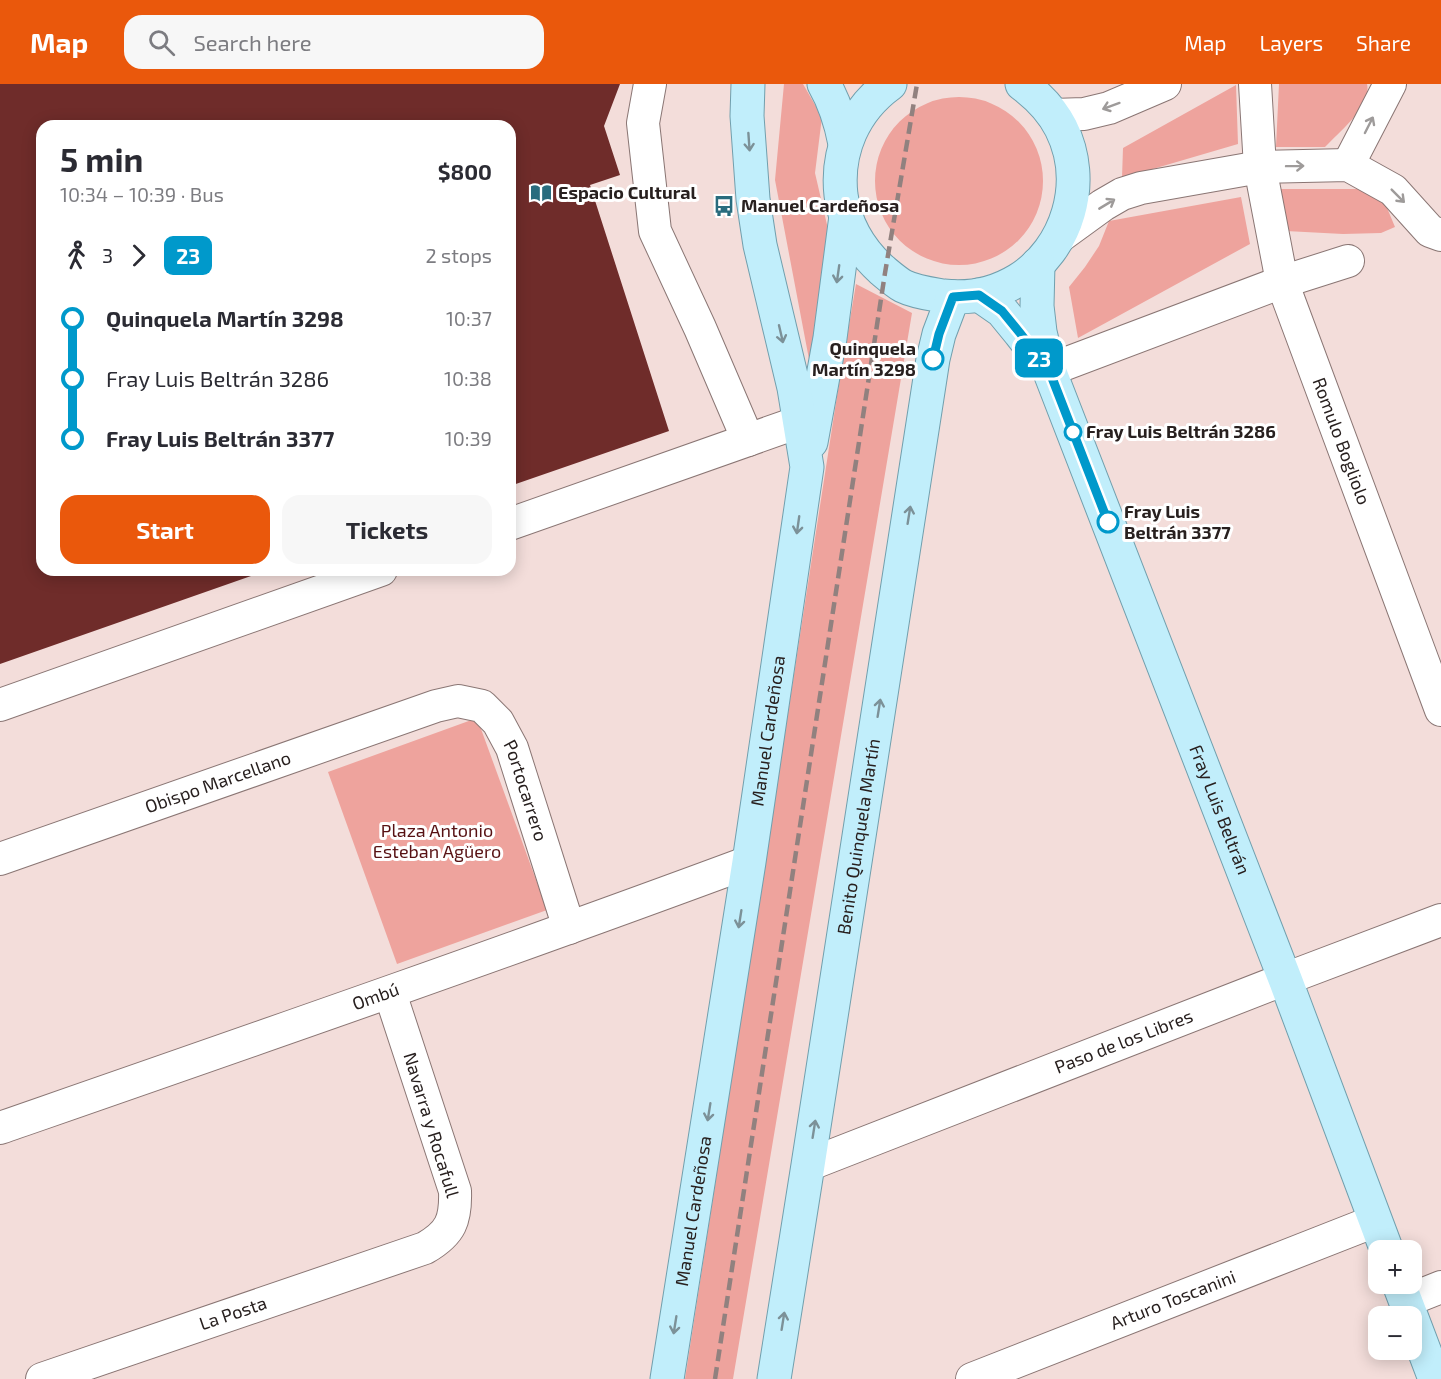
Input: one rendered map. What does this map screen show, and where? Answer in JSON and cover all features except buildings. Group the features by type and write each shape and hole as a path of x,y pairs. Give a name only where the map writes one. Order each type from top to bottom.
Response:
{"main road":[{"name":"Manuel Cardeñosa","path":"667,1379 749,862 807,467 794,388 760,245 753,199 747,116 748,84"},
{"path":"824,84 834,104 845,144"},
{"path":"890,84 860,114 845,144 840,180 842,202 851,230 867,255 885,273 904,286 933,295 966,296 995,291 1011,284 1038,264 1050,252 1059,237 1070,207 1073,174 1067,142 1053,115 1038,97 1022,84"},
{"path":"807,467 830,338 846,216"},
{"path":"1038,264 1038,315 1049,370"},
{"path":"966,296 1002,311 1049,370"},
{"name":"Benito Quinquela Martín","path":"774,1379 933,359 939,334 966,296"},
{"name":"Fray Luis Beltrán","path":"1049,370 1285,979 1381,1236"},
{"path":"1404,1294 1435,1379"}],"street":[{"path":"650,84 643,123 655,231 700,328 747,440"},
{"path":"1053,115 1084,114 1109,108 1165,84"},
{"name":"Romulo Bogliolo","path":"1255,84 1260,167 1281,282 1441,710"},
{"path":"1348,165 1390,84"},
{"path":"1059,237 1103,205 1122,194 1141,188 1260,167 1348,165 1393,190 1430,231 1441,235"},
{"path":"1049,370 1281,282 1348,261"},
{"path":"516,522 800,422"},
{"path":"0,705 364,576"},
{"name":"Portocarrero","path":"436,706 458,701 482,706 498,722 512,748 569,928"},
{"name":"Obispo Marcellano","path":"0,859 436,706"},
{"name":"Ombú","path":"0,1128 390,993 749,862"},
{"name":"Paso de los Libres","path":"808,1165 1441,920"},
{"name":"Navarra y Rocafull","path":"390,993 455,1191 456,1209 450,1228 437,1241 425,1248"},
{"name":"Arturo Toscanini","path":"972,1379 1381,1236"},
{"name":"La Posta","path":"42,1379 425,1248"},
{"path":"1422,1290 1441,1287"}],"green space":[{"path":"784,84 803,84 822,117 815,173 831,242 812,375 775,180"},
{"path":"1279,84 1367,84 1367,92 1360,110 1325,147 1276,147"},
{"path":"1236,85 1238,144 1122,178 1123,148"},
{"path":"959,97 975,98 991,103 1019,121 1037,149 1042,165 1042,197 1037,213 1019,241 991,259 975,264 959,265 943,264 927,259 899,241 881,213 876,197 875,181 876,165 881,149 899,121 927,103 943,98"},
{"path":"1280,189 1372,189 1385,203 1395,227 1381,233 1286,231"},
{"path":"1241,197 1250,244 1078,338 1069,287 1099,246 1109,221"},
{"path":"856,284 912,313 733,1379 685,1379 837,396"},
{"name":"Plaza Antonio Esteban Agüero","path":"477,718 547,910 397,964 328,772"}],"railway":[{"path":"715,1379 885,273 917,84"}],"bus line":[{"name":"23","path":"933,359 939,334 953,297 979,295 1002,311 1049,370 1108,522"}],"place":[{"name":"Espacio Cultural","path":"541,193"},
{"name":"Manuel Cardeñosa","path":"724,206"},
{"name":"Quinquela Martín 3298","path":"933,359"},
{"name":"Fray Luis Beltrán 3286","path":"1073,432"},
{"name":"Fray Luis Beltrán 3377","path":"1108,522"}]}
